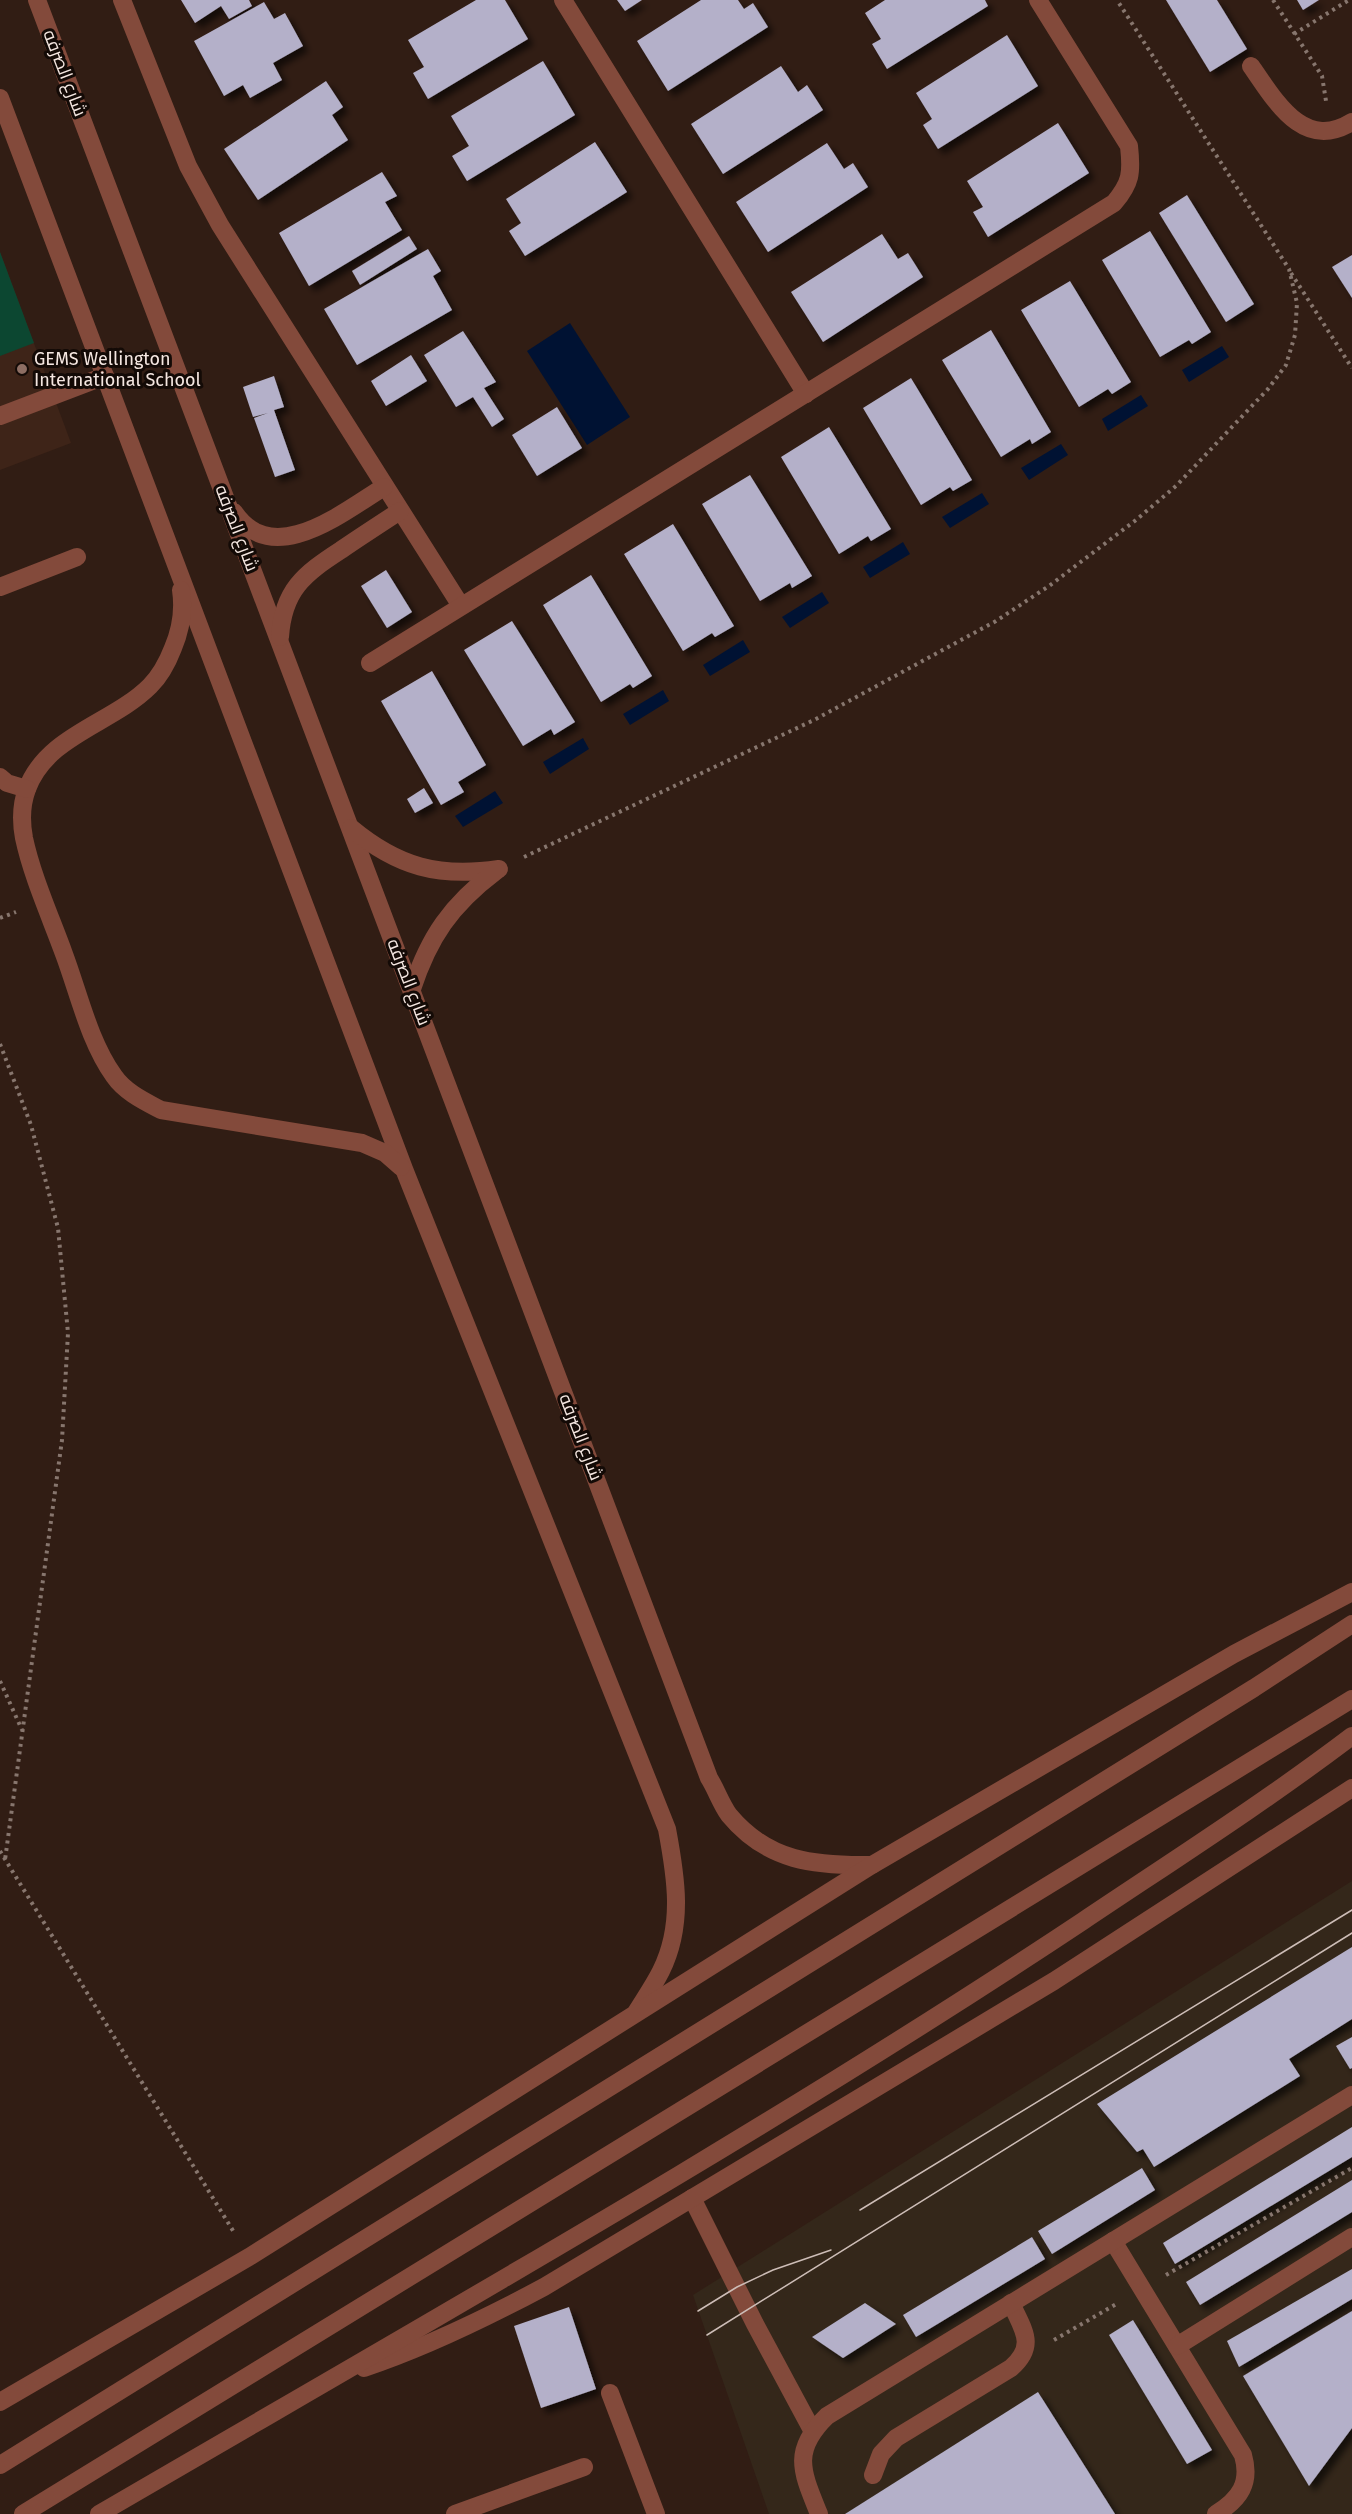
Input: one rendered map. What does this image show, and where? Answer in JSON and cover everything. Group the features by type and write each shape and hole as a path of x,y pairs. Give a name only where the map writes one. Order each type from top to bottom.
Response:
{"street":[{"name":"شارع الصرفه","path":"37,0 709,1778 728,1814 757,1842 792,1860 831,1866 872,1865"},
{"path":"122,0 188,166 220,225 384,487 462,606"},
{"path":"563,0 806,394"},
{"path":"370,663 1114,203 1127,187 1131,167 1129,146 1038,0"},
{"path":"1251,66 1282,109 1298,124 1319,131 1342,128 1352,122"},
{"path":"0,98 404,1169 667,1829 677,1896 673,1937 661,1970 637,2011"},
{"path":"0,416 105,376"},
{"path":"227,502 241,523 257,532 275,537 296,535 316,529 384,487"},
{"path":"280,642 282,616 290,595 302,578 400,511"},
{"path":"0,586 77,557"},
{"path":"179,574 183,604 179,633 162,670 150,686 127,704 57,747 39,766 27,789 21,815 24,840 100,1054 116,1078 136,1097 161,1110 362,1143 385,1153 404,1169"},
{"path":"0,777 7,783 27,789"},
{"path":"351,828 380,849 420,868 473,873 499,869"},
{"path":"412,989 421,960 435,933 468,894 499,869"},
{"path":"0,2402 249,2257 872,1865 1234,1654 1352,1592"},
{"path":"0,2465 1254,1688 1352,1624"},
{"path":"23,2514 1352,1699"},
{"path":"99,2514 627,2208 977,1991 1287,1785 1352,1736"},
{"path":"326,2382 401,2356 474,2324 544,2287 1054,1981 1352,1788"},
{"path":"819,2514 802,2472 803,2450 812,2430 827,2416 1352,2095"},
{"path":"692,2198 755,2324 812,2430"},
{"path":"1177,2346 1352,2237"},
{"path":"1113,2241 1243,2454 1247,2466 1244,2489 1237,2499 1216,2514"},
{"path":"873,2475 881,2454 896,2438 1011,2368 1023,2358 1027,2344 1011,2303"},
{"path":"610,2393 656,2514"},
{"path":"455,2514 584,2467"}],"path":[{"path":"1117,0 1352,368"},
{"path":"1273,0 1322,76 1327,94 1325,114 1319,131"},
{"path":"1294,34 1349,0"},
{"path":"499,869 814,720 996,621 1058,580 1176,486 1268,389 1286,365 1295,335 1297,303 1288,269"},
{"path":"0,1044 31,1125 58,1228 68,1333 62,1440 5,1860"},
{"path":"0,1681 22,1731"},
{"path":"0,1851 249,2257"},
{"path":"1023,2358 1352,2168"}],"shaded area":[{"name":"GEMS Wellington International School","path":"0,252 71,443 0,470"},
{"path":"1352,1881 1352,2514 769,2514 693,2295"}],"green space":[{"path":"0,252 34,343 0,356"}],"water":[{"path":"570,323 630,417 587,445 527,351"},
{"path":"1222,346 1229,357 1189,382 1182,370"},
{"path":"1141,395 1148,406 1108,431 1102,419"},
{"path":"1061,444 1068,455 1029,480 1021,468"},
{"path":"982,493 989,504 950,528 942,517"},
{"path":"903,542 910,554 870,578 863,567"},
{"path":"822,592 829,603 790,628 782,617"},
{"path":"743,640 750,652 710,676 703,665"},
{"path":"663,690 669,701 630,725 623,714"},
{"path":"583,738 589,749 550,774 543,762"},
{"path":"495,791 503,803 463,827 455,816"}],"building":[{"path":"181,0 249,0 252,6 229,19 221,6 195,23"},
{"path":"476,0 505,0 528,39 428,99 413,73 424,67 408,40"},
{"path":"617,0 642,0 625,11"},
{"path":"701,0 738,0 744,9 753,3 768,27 668,91 637,41"},
{"path":"885,0 985,0 988,6 887,69 872,44 881,39 865,13"},
{"path":"1166,0 1217,0 1247,49 1210,72"},
{"path":"1297,0 1319,0 1303,10"},
{"path":"264,2 274,19 285,13 303,46 273,63 282,80 250,98 243,85 224,96 194,41"},
{"path":"1007,35 1038,86 938,149 923,125 932,119 916,93"},
{"path":"543,61 575,115 467,181 452,156 469,146 451,116"},
{"path":"781,66 798,92 807,85 823,110 723,174 691,124"},
{"path":"326,81 343,107 332,115 348,140 258,200 224,149"},
{"path":"1058,123 1089,173 988,237 973,212 983,207 967,181"},
{"path":"595,142 627,192 525,256 509,231 521,223 506,199"},
{"path":"827,143 844,169 853,163 868,187 768,252 736,202"},
{"path":"382,172 397,196 385,202 402,230 309,286 279,233"},
{"path":"1187,195 1254,304 1226,322 1159,213"},
{"path":"1150,231 1211,332 1192,344 1189,340 1160,357 1102,260"},
{"path":"882,234 898,259 908,253 923,277 823,342 791,292"},
{"path":"409,236 417,249 360,285 352,271"},
{"path":"428,249 441,271 433,276 452,310 357,365 324,309"},
{"path":"1352,255 1352,298 1332,267"},
{"path":"1070,281 1131,382 1112,394 1108,389 1079,407 1021,310"},
{"path":"991,330 1051,432 1032,444 1030,439 1001,457 942,360"},
{"path":"463,331 496,382 484,388 504,419 492,427 473,397 456,407 424,355"},
{"path":"411,355 427,381 386,406 371,381"},
{"path":"274,376 284,407 274,410 295,470 275,477 254,418 268,413 253,417 243,387"},
{"path":"911,378 972,480 953,491 950,487 921,505 863,408"},
{"path":"557,407 582,448 537,476 512,435"},
{"path":"829,427 891,529 871,541 868,536 839,554 781,457"},
{"path":"750,475 812,576 792,588 790,583 760,601 702,504"},
{"path":"673,524 734,626 715,637 712,633 683,651 624,554"},
{"path":"386,570 412,612 387,628 361,586"},
{"path":"591,575 652,676 633,688 630,684 601,702 543,605"},
{"path":"512,621 575,722 554,735 551,729 523,746 464,650"},
{"path":"432,671 486,765 458,782 464,792 441,805 381,701"},
{"path":"424,788 433,803 415,813 407,799"},
{"path":"1352,1947 1352,2019 1289,2059 1300,2076 1154,2167 1143,2149 1137,2152 1097,2104"},
{"path":"1352,2037 1352,2068 1350,2069 1336,2046"},
{"path":"1352,2127 1352,2157 1175,2264 1163,2243"},
{"path":"1142,2168 1155,2190 1052,2254 1038,2231"},
{"path":"1352,2180 1352,2212 1200,2305 1186,2282"},
{"path":"1032,2237 1045,2259 916,2337 903,2315"},
{"path":"1352,2269 1352,2299 1239,2367 1227,2341"},
{"path":"865,2303 896,2324 843,2358 812,2337"},
{"path":"569,2307 596,2389 541,2408 514,2326"},
{"path":"1352,2311 1352,2428 1309,2486 1243,2376"},
{"path":"1133,2320 1212,2450 1187,2464 1109,2335"},
{"path":"1038,2392 1115,2514 845,2514"}],"tram line":[{"path":"860,2210 1352,1910"},
{"path":"707,2335 1352,1933"},
{"path":"698,2311 737,2287 773,2270 831,2250"}],"place":[{"name":"GEMS Wellington International School","path":"22,369"}]}
